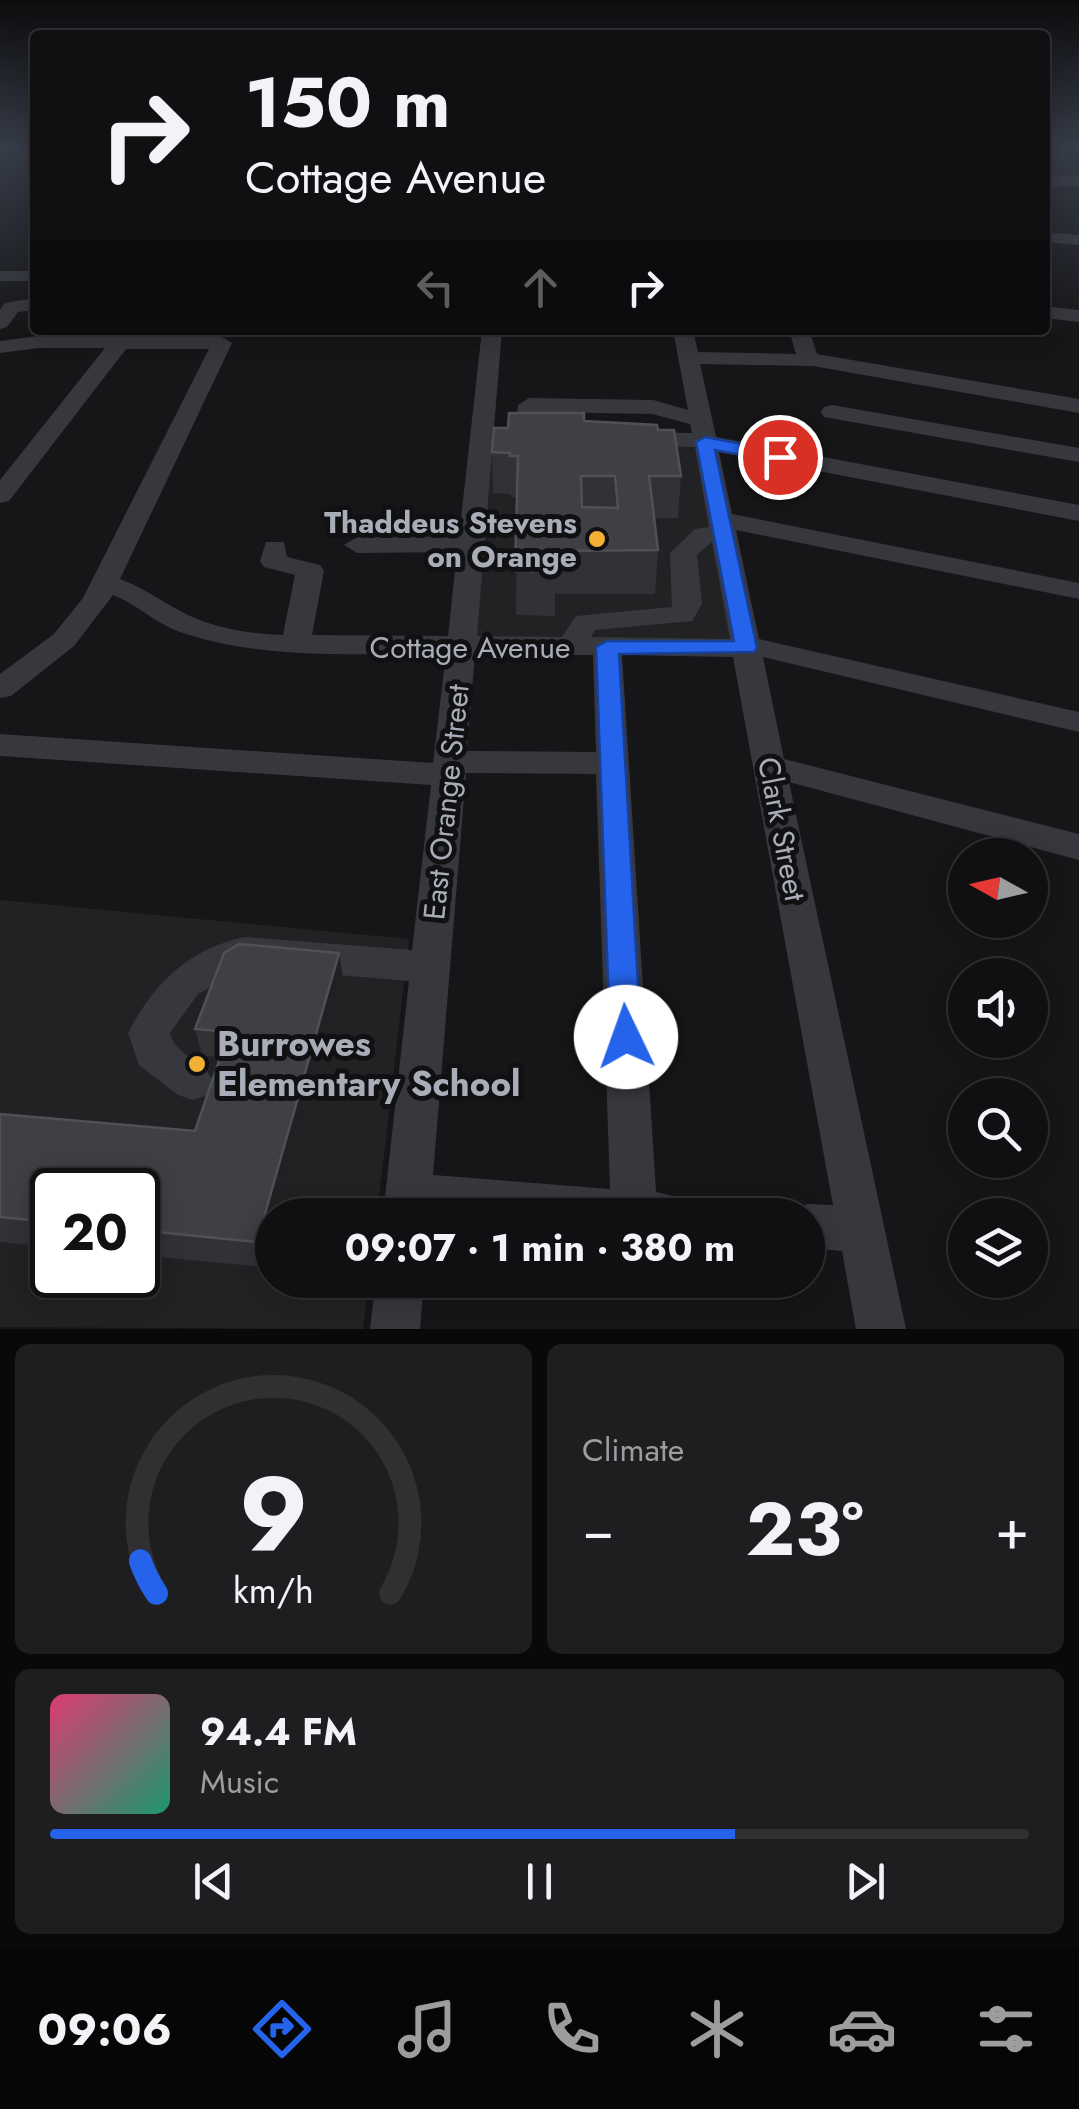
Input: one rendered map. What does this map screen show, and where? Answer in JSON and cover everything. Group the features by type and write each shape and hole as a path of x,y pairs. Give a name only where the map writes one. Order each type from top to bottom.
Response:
{"street":[{"path":"1050,237 1079,240"},
{"path":"0,276 30,276"},
{"path":"0,323 12,307 30,305"},
{"path":"1050,313 1079,316"},
{"name":"East Orange Street","path":"408,1198 491,335"},
{"name":"Clark Street","path":"684,335 703,431 716,529 746,648 881,1329"},
{"path":"801,335 808,359"},
{"path":"0,364 31,337"},
{"path":"0,347 31,337 222,344 106,583 64,640 0,689"},
{"path":"0,496 120,343"},
{"path":"688,358 808,359 1079,406"},
{"path":"481,437 535,438 528,406 653,406 703,431 1079,513"},
{"path":"832,412 1079,455"},
{"path":"613,448 652,456 662,439 703,431"},
{"path":"651,1198 613,763 586,622 682,614 688,604 683,553 716,529 1079,591"},
{"path":"357,545 470,544"},
{"path":"274,548 273,562 310,571 295,646"},
{"name":"Cottage Avenue","path":"106,583 128,590 173,619 210,634 251,643 771,649 1079,722"},
{"path":"0,746 449,768 613,763"},
{"path":"770,766 1079,846"},
{"path":"193,1082 154,1054 149,1032 160,1010 184,983 221,960 244,952 430,968"},
{"path":"825,1227 862,1230"},
{"path":"395,1329 398,1298"}],"shaded area":[{"name":"Thaddeus Stevens on Orange","path":"481,437 705,443 746,648 461,647"},
{"name":"Burrowes Elementary School","path":"0,900 409,939 379,1198 255,1198 255,1298 367,1298 363,1329 0,1327"}],"building":[{"path":"509,413 584,413 584,421 657,425 658,430 674,430 681,476 649,476 658,550 556,551 556,571 515,571 518,456 492,452 494,428 508,428","holes":["581,476 615,476 618,508 582,507"]},
{"name":"Burrowes Elementary School","path":"239,944 339,953 269,1198 255,1198 255,1242 160,1232 160,1168 30,1168 30,1220 0,1217 0,1114 195,1131 229,1032 195,1029 224,953"}],"place":[{"name":"Thaddeus Stevens on Orange","path":"597,539"},
{"name":"Burrowes Elementary School","path":"197,1064"}],"route":[{"path":"626,1037 607,647 746,648 705,442 780,457"}]}
